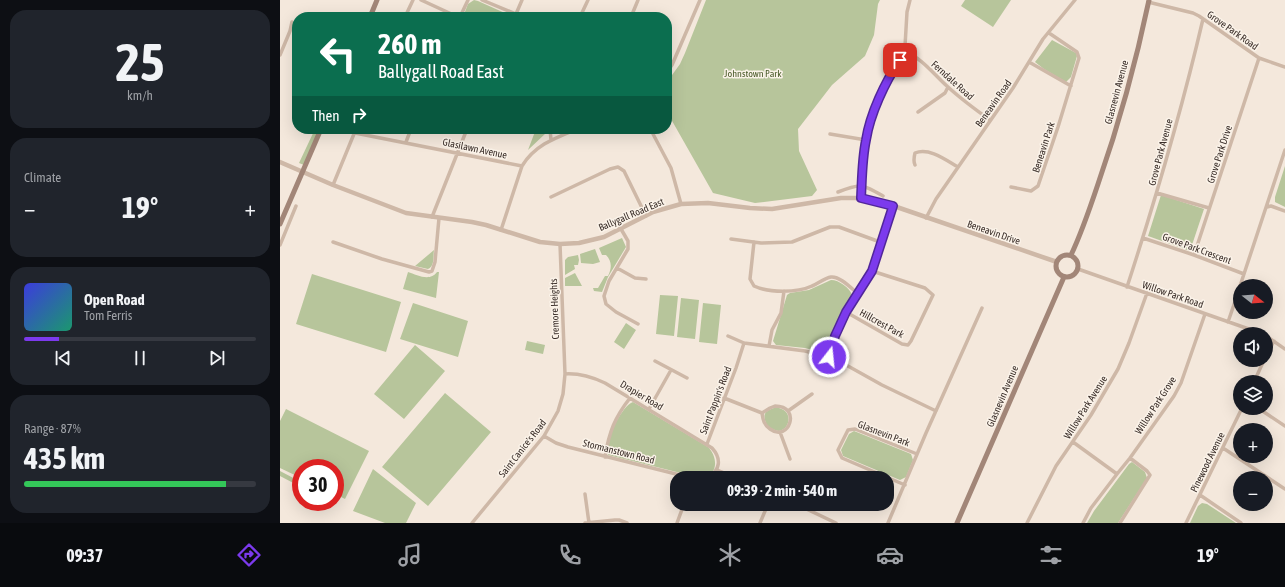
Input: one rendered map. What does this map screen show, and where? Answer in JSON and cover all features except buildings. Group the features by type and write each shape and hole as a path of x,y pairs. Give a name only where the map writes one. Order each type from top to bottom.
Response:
{"main road":[{"path":"372,12 377,0"},
{"name":"Glasnevin Avenue","path":"1071,255 1092,201 1119,118 1132,71 1148,1"},
{"path":"280,224 319,134"},
{"path":"1064,255 1071,255 1078,262 1077,273 1071,277 1064,277 1057,269 1057,262 1058,259 1064,255"},
{"name":"Glasnevin Avenue","path":"957,523 1064,277"}],"street":[{"path":"407,12 413,0"},
{"path":"421,0 448,12"},
{"path":"462,12 468,0"},
{"path":"482,0 507,12"},
{"path":"517,12 522,0"},
{"path":"582,12 588,0"},
{"path":"633,12 638,0"},
{"path":"672,65 700,0"},
{"path":"861,198 866,140 876,108 890,75 904,52 907,12 910,0"},
{"name":"Beneavin Road","path":"926,218 930,209 958,166 1014,88 1029,62 1049,33 1075,0"},
{"name":"Grove Park Road","path":"1148,1 1193,13 1259,58 1285,67"},
{"name":"Grove Park Avenue","path":"1127,287 1158,193 1189,78 1202,19"},
{"path":"280,55 292,22"},
{"name":"Beneavin Park","path":"1011,187 1031,191 1038,186 1079,58 1078,54 1049,33"},
{"name":"Ferndale Road","path":"904,52 913,56 948,88 990,120"},
{"name":"Grove Park Drive","path":"1194,255 1259,58"},
{"path":"1029,62 1071,86"},
{"path":"918,112 945,93 948,88"},
{"path":"333,185 355,134"},
{"name":"Glasilawn Avenue","path":"370,134 522,166"},
{"path":"406,142 409,134"},
{"path":"432,217 465,134"},
{"path":"550,134 551,140"},
{"path":"501,230 522,166 528,157 537,148 565,134"},
{"path":"653,134 671,168 680,204"},
{"path":"830,134 866,140"},
{"path":"1242,279 1285,150"},
{"path":"915,165 913,159 915,152 919,151 926,152 958,166"},
{"name":"Ballygall Road East","path":"280,162 302,173 406,213 472,222 540,242 560,244 589,242 622,229 646,216 680,204 708,203 772,209 841,198 861,198 893,206 926,218"},
{"path":"551,197 604,171 618,167 624,171 646,216"},
{"path":"838,192 855,185 866,186 883,196"},
{"path":"1158,193 1209,208"},
{"path":"280,245 296,206"},
{"name":"Hillcrest Park","path":"829,357 835,336 846,312 872,271 880,242 893,206"},
{"path":"1267,207 1271,206 1285,210"},
{"path":"332,242 382,259 429,272 432,271 435,262 439,218"},
{"name":"Beneavin Drive","path":"926,218 1057,262"},
{"path":"731,239 778,244 792,242 830,227 839,227 880,242"},
{"path":"622,229 628,241 628,249 609,281 604,296 606,304 616,312 638,324"},
{"name":"Grove Park Crescent","path":"1143,238 1244,274"},
{"name":"Hillcrest Park","path":"754,242 750,279 754,286 760,289 784,291 808,288 832,277 837,278 857,293"},
{"name":"Cremore Heights","path":"560,244 564,374"},
{"path":"617,268 635,278 646,279"},
{"name":"Willow Park Road","path":"1078,269 1243,327"},
{"name":"Hillcrest Park","path":"846,312 902,344 908,345 912,341 933,295 925,288 872,271"},
{"path":"769,346 772,330 781,313 784,291"},
{"name":"Willow Park Avenue","path":"1027,523 1056,466 1095,409 1118,370 1147,293"},
{"path":"1228,322 1233,307"},
{"name":"Glasnevin Park","path":"888,523 982,308"},
{"name":"Willow Park Grove","path":"1083,523 1091,508 1130,458 1174,396 1181,383 1205,314"},
{"path":"728,336 744,343 805,351 829,357 936,411"},
{"path":"1274,341 1285,348"},
{"name":"Saint Pappin's Road","path":"717,470 719,460 717,454 706,444 736,368 744,343"},
{"path":"655,361 687,378"},
{"path":"649,409 671,370"},
{"name":"Drapier Road","path":"564,374 574,373 588,376 606,383 706,444"},
{"name":"Saint Canice's Road","path":"472,523 544,436 558,411 563,394 564,374"},
{"path":"788,411 812,394"},
{"path":"605,457 612,428 618,414 630,398"},
{"path":"724,398 762,413"},
{"path":"779,406 788,411 791,420 788,427 780,432 773,432 765,425 762,413 770,408 779,406"},
{"name":"Pinewood Avenue","path":"1186,523 1239,415"},
{"path":"1268,415 1285,426"},
{"name":"Glasnevin Park","path":"905,485 842,458 838,450 848,430 851,428 917,454"},
{"path":"780,432 790,459"},
{"name":"Stormanstown Road","path":"544,436 556,443 670,473"},
{"path":"1073,442 1116,474"},
{"path":"1223,448 1285,489"},
{"path":"1120,523 1150,475 1130,458"},
{"path":"585,494 589,523"},
{"path":"1200,495 1241,523"},
{"path":"677,523 681,511"},
{"path":"760,523 765,511"},
{"path":"810,511 836,523"},
{"path":"585,523 615,520 628,523"}],"green space":[{"path":"474,0 503,12 465,12 468,4"},
{"name":"Johnstown Park","path":"706,0 880,0 878,4 874,35 865,56 832,85 798,129 799,151 817,190 812,196 755,203 713,193 672,121 672,75 680,64"},
{"path":"965,0 1011,0 993,27 961,6"},
{"path":"1052,40 1076,53 1077,56 1071,77 1066,82 1035,62"},
{"path":"313,134 318,134 304,165 299,163"},
{"path":"534,134 545,134 528,150"},
{"path":"1285,166 1285,207 1275,202 1275,197"},
{"path":"1161,195 1204,209 1190,251 1148,236"},
{"path":"622,238 626,247 608,277 602,292 594,291 593,288 598,288 605,276 608,276 611,267 608,257 606,255 602,255 599,248"},
{"path":"595,249 600,262 593,264 581,263 580,254"},
{"path":"434,250 433,263 430,268 428,269 415,266"},
{"path":"578,255 578,265 574,265 575,269 565,275 565,260 568,257"},
{"path":"408,272 419,276 431,277 439,272 436,298 403,289"},
{"path":"575,273 582,286 565,286 565,278"},
{"path":"312,274 401,302 386,352 296,324"},
{"path":"831,280 837,281 844,285 852,295 830,348 827,351 820,352 805,348 776,345 773,341 787,295 790,293 809,290"},
{"path":"660,295 678,296 674,336 656,334"},
{"path":"681,298 699,300 695,339 677,337"},
{"path":"413,303 468,321 458,357 400,339"},
{"path":"703,303 721,305 717,344 699,342"},
{"path":"626,323 636,330 624,349 614,342"},
{"path":"527,341 545,345 543,354 525,350"},
{"path":"415,345 445,371 404,419 374,394"},
{"path":"445,393 491,432 428,506 382,467"},
{"path":"633,402 708,447 714,457 715,463 712,471 673,471 608,455 607,449 614,426 623,410"},
{"path":"776,407 784,410 789,420 787,426 779,431 767,426 764,416 769,410"},
{"path":"286,409 369,451 345,499 344,459 292,459 292,474 280,468 280,421"},
{"path":"854,431 911,454 913,460 906,477 900,480 894,477 894,471 879,471 843,456 841,450 849,434"},
{"path":"1132,462 1145,472 1147,478 1118,523 1087,523 1094,511"},
{"path":"373,469 416,503 406,523 385,523 353,511"},
{"path":"280,471 292,477 292,482 280,476"},
{"path":"1202,503 1207,504 1236,523 1190,523 1198,506"}],"route":[{"path":"829,357 835,336 846,312 872,271 880,242 893,206 861,198 866,140 869,126 890,75 900,60"}]}
